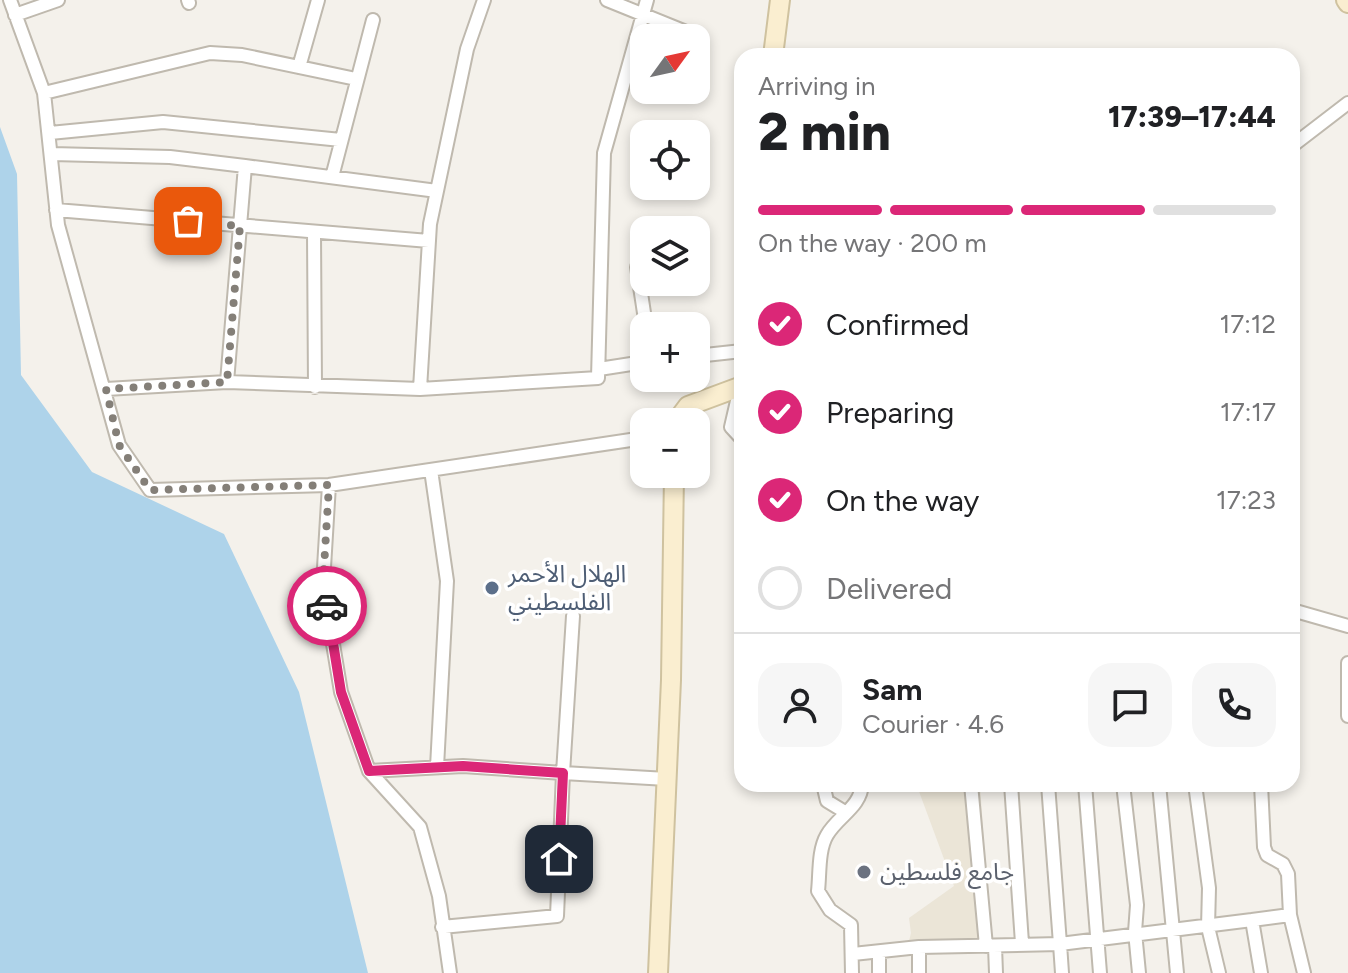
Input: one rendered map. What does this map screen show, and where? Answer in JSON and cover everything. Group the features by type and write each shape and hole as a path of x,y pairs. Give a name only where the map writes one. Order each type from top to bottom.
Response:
{"street":[{"path":"10,0 44,93 58,225 106,389 119,445 150,490 329,485 630,440"},
{"path":"15,15 58,0"},
{"path":"299,67 318,0"},
{"path":"420,389 429,241 437,191 467,49 484,0"},
{"path":"607,0 667,24"},
{"path":"106,389 227,382 420,389 598,378 604,153 647,0"},
{"path":"774,48 780,0"},
{"path":"332,177 373,20"},
{"path":"44,93 210,53 242,55 356,79"},
{"path":"1300,140 1348,103"},
{"path":"50,133 163,122 341,140"},
{"path":"52,154 170,157 437,191"},
{"path":"227,382 245,166"},
{"path":"56,210 429,241"},
{"path":"314,233 315,387"},
{"path":"710,354 734,352"},
{"path":"599,369 630,364"},
{"path":"686,408 734,390"},
{"path":"431,470 447,581 437,767"},
{"path":"329,485 323,584 341,692 369,771 420,827 439,896 450,973"},
{"path":"658,973 667,779 674,488"},
{"path":"1300,612 1348,626"},
{"path":"442,927 557,916 573,616"},
{"path":"1348,663 1348,716"},
{"path":"369,771 437,767 667,779"},
{"path":"825,792 827,801 845,812"},
{"path":"852,973 851,925 830,910 818,891 826,835 862,792"},
{"path":"972,792 996,973"},
{"path":"1012,792 1022,943"},
{"path":"1049,792 1062,973"},
{"path":"1086,792 1100,973"},
{"path":"1124,792 1137,905 1135,932 1139,973"},
{"path":"1160,792 1177,973"},
{"path":"1196,792 1209,888 1208,927 1219,973"},
{"path":"1261,792 1264,847 1267,855 1286,867 1290,915 1304,973"},
{"path":"853,954 919,947 1060,944 1135,932 1208,927 1290,915"},
{"path":"1252,920 1261,973"},
{"path":"919,947 919,973"},
{"path":"879,952 879,973"}],"shaded area":[{"path":"919,792 981,792 991,947 908,945 911,933 909,918 954,886"}],"water":[{"path":"0,127 17,174 21,375 92,472 224,534 299,692 368,973 0,973"}],"way so far":[{"path":"188,221 240,226 227,382 106,389 119,445 150,490 329,485 323,584 327,606"}],"place":[{"name":"الهلال الأحمر الفلسطيني","path":"492,588"},
{"name":"جامع فلسطين","path":"864,872"}],"route":[{"path":"327,606 341,692 369,771 463,766 563,773 559,859"}]}
